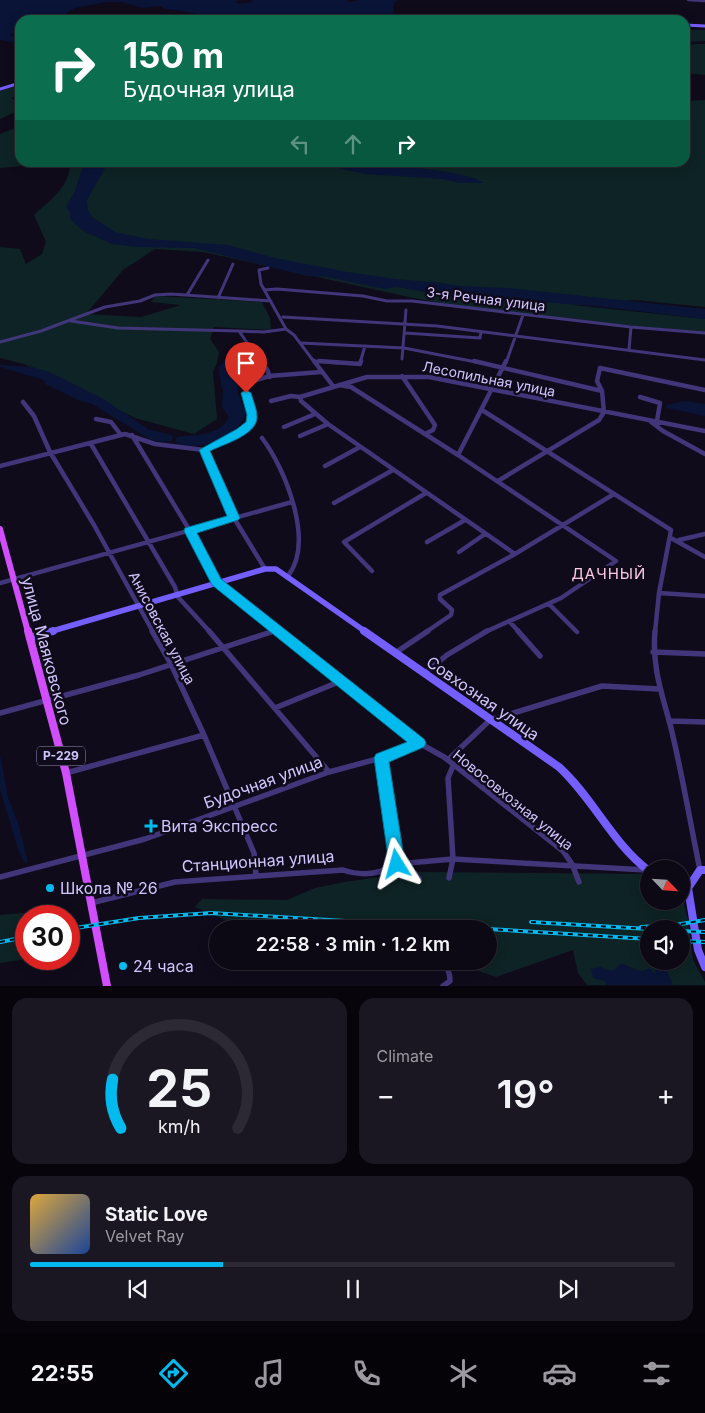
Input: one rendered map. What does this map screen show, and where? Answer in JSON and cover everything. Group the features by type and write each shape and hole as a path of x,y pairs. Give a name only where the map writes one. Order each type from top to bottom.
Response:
{"main road":[{"name":"улица Маяковского","path":"0,530 66,773 107,986"}],"street":[{"path":"688,0 705,1"},
{"path":"690,25 705,26"},
{"path":"0,88 15,84"},
{"path":"187,295 208,260"},
{"path":"218,298 234,264"},
{"path":"268,268 259,270 259,278 264,290 283,317 286,328 294,335 333,386"},
{"name":"3-я Речная улица","path":"264,290 277,288 363,296 631,327 705,333"},
{"path":"0,342 105,307 140,301 155,295 187,295 271,301"},
{"path":"402,359 406,310"},
{"path":"458,455 504,367 518,336 523,315"},
{"path":"283,317 437,326 705,360"},
{"path":"70,320 118,328 264,332 286,328"},
{"path":"629,350 631,327"},
{"path":"239,331 256,358 267,369 270,377"},
{"path":"405,332 480,338 481,332"},
{"path":"300,343 404,348 504,367 602,390"},
{"path":"314,361 360,364 365,346"},
{"path":"498,482 599,420 604,412 602,390 597,381 600,368 705,390"},
{"path":"0,466 121,435 132,435 155,444 204,450 241,432 251,424 252,415 245,384 255,379 321,372"},
{"path":"402,376 435,425 433,430 425,434"},
{"name":"Лесопильная улица","path":"271,401 291,396 300,398 333,386 368,377 428,377 705,431"},
{"path":"339,385 351,387 425,434 616,561 549,604 485,632 447,655 424,674"},
{"path":"640,397 660,403 658,422 660,428"},
{"path":"300,398 300,402 328,424 515,554"},
{"name":"Анисовская улица","path":"23,402 34,416 50,452 94,525 171,664 204,735 254,853 256,875"},
{"path":"482,410 671,530 659,593 653,652 659,689 669,721 703,870 690,882"},
{"path":"284,427 315,414"},
{"path":"96,420 112,422 121,435"},
{"path":"648,420 705,454"},
{"path":"300,436 328,424"},
{"name":"Новосовхозная улица","path":"132,435 190,531 216,582 419,743 437,755 449,760 453,766 563,851 572,864"},
{"path":"262,438 282,472 292,497 296,520 297,560 288,576"},
{"path":"91,444 147,542 176,587 176,595 225,649 329,772"},
{"path":"325,466 360,446"},
{"path":"30,638 265,569 234,518 204,450"},
{"path":"334,503 393,470"},
{"path":"372,571 344,542 426,493"},
{"path":"395,653 451,615 452,610 440,599 440,595 515,554 614,494"},
{"path":"0,583 292,502"},
{"path":"427,542 465,520"},
{"path":"459,552 485,534"},
{"path":"670,538 679,540 705,534"},
{"path":"679,540 698,555 705,557"},
{"name":"Совхозная улица","path":"265,569 280,571 288,576 424,674 518,737 566,773 640,864"},
{"path":"659,593 705,596"},
{"path":"549,604 577,632"},
{"path":"509,621 540,656"},
{"path":"0,713 47,702 225,649 277,630"},
{"path":"653,652 705,654"},
{"path":"275,708 341,681"},
{"path":"449,760 490,720 593,688 659,689"},
{"path":"669,721 705,722"},
{"path":"66,773 204,735"},
{"name":"Будочная улица","path":"0,877 145,838 329,772 381,758 419,743"},
{"path":"381,758 397,864 406,865 419,878"},
{"path":"449,878 453,859 448,778 453,766"},
{"name":"Станционная улица","path":"91,903 175,882 343,870 358,875 374,874 386,871 397,864 453,859 572,864 640,870"},
{"path":"572,864 579,882"},
{"path":"690,910 698,950 705,967"},
{"path":"443,986 451,979 449,970"}],"green space":[{"path":"690,30 705,30 705,41 690,42"},
{"path":"705,44 705,75 690,74 690,45"},
{"path":"15,86 15,96 11,98 15,100 15,112 0,119 0,91"},
{"path":"705,100 705,307 635,300 573,305 705,319 705,332 457,306 203,252 155,249 123,270 86,314 141,317 181,305 151,302 156,296 262,302 270,318 271,330 214,327 210,339 219,352 213,372 217,419 194,434 135,418 24,364 0,358 0,247 20,249 26,264 42,254 46,242 34,215 63,186 70,167 690,167 690,101"},
{"path":"15,128 15,167 0,168 0,134"},
{"path":"417,872 640,874 640,910 686,910 688,920 640,920 640,970 690,970 690,936 693,960 705,985 587,985 578,973 573,950 496,977 475,970 497,970 497,920 225,920 195,907 202,899 287,900 315,888"},
{"path":"15,914 15,961 0,963 0,915"}],"water":[{"path":"0,0 240,0 235,2 238,4 251,2 252,0 346,0 351,2 358,0 397,0 394,3 393,13 388,15 202,15 164,9 161,6 143,8 122,2 106,2 75,8 63,15 15,15 15,34 10,35 15,38 15,42 0,40"},
{"path":"83,167 105,167 87,200 88,210 92,217 115,232 148,239 228,245 275,258 395,279 459,286 508,288 705,309 705,319 595,306 511,300 490,303 396,287 385,289 327,277 307,276 194,248 137,247 112,244 83,231 70,219 70,212 66,207 75,191"},
{"path":"333,167 430,169 472,178 483,183 460,183 442,179 365,174"},
{"path":"246,355 250,361 262,368 263,372 239,380 237,384 246,413 242,422 226,436 216,441 194,446 175,442 177,437 213,431 225,423 229,417 222,407 223,389 219,367 226,359"},
{"path":"0,365 32,367 49,372 102,398 148,429 173,436 172,441 151,440 92,404 78,400 45,384 44,380 0,367"},
{"path":"684,401 705,404 705,416 667,408 666,405"},
{"path":"0,755 8,797 19,826 28,862 25,863 18,849 0,789"},
{"path":"620,964 642,971 651,970 655,974 656,970 666,970 673,985 606,985 605,981 593,978 591,969 600,967 613,971"}],"railway":[{"path":"80,927 139,918 211,913 328,920"},
{"path":"690,922 705,920"},
{"path":"531,922 640,928"},
{"path":"497,930 640,938"},
{"path":"690,931 705,932"},
{"path":"0,942 15,939"},
{"path":"690,941 705,942"}],"place":[{"name":"Вита Экспресс","path":"151,826"},
{"name":"Школа № 26","path":"50,888"},
{"name":"24 часа","path":"123,966"}],"district":[{"name":"ДАЧНЫЙ","path":"609,574"}],"route":[{"path":"246,393 252,415 251,424 241,432 204,450 234,518 190,531 216,582 419,743 381,758 397,864"}]}
